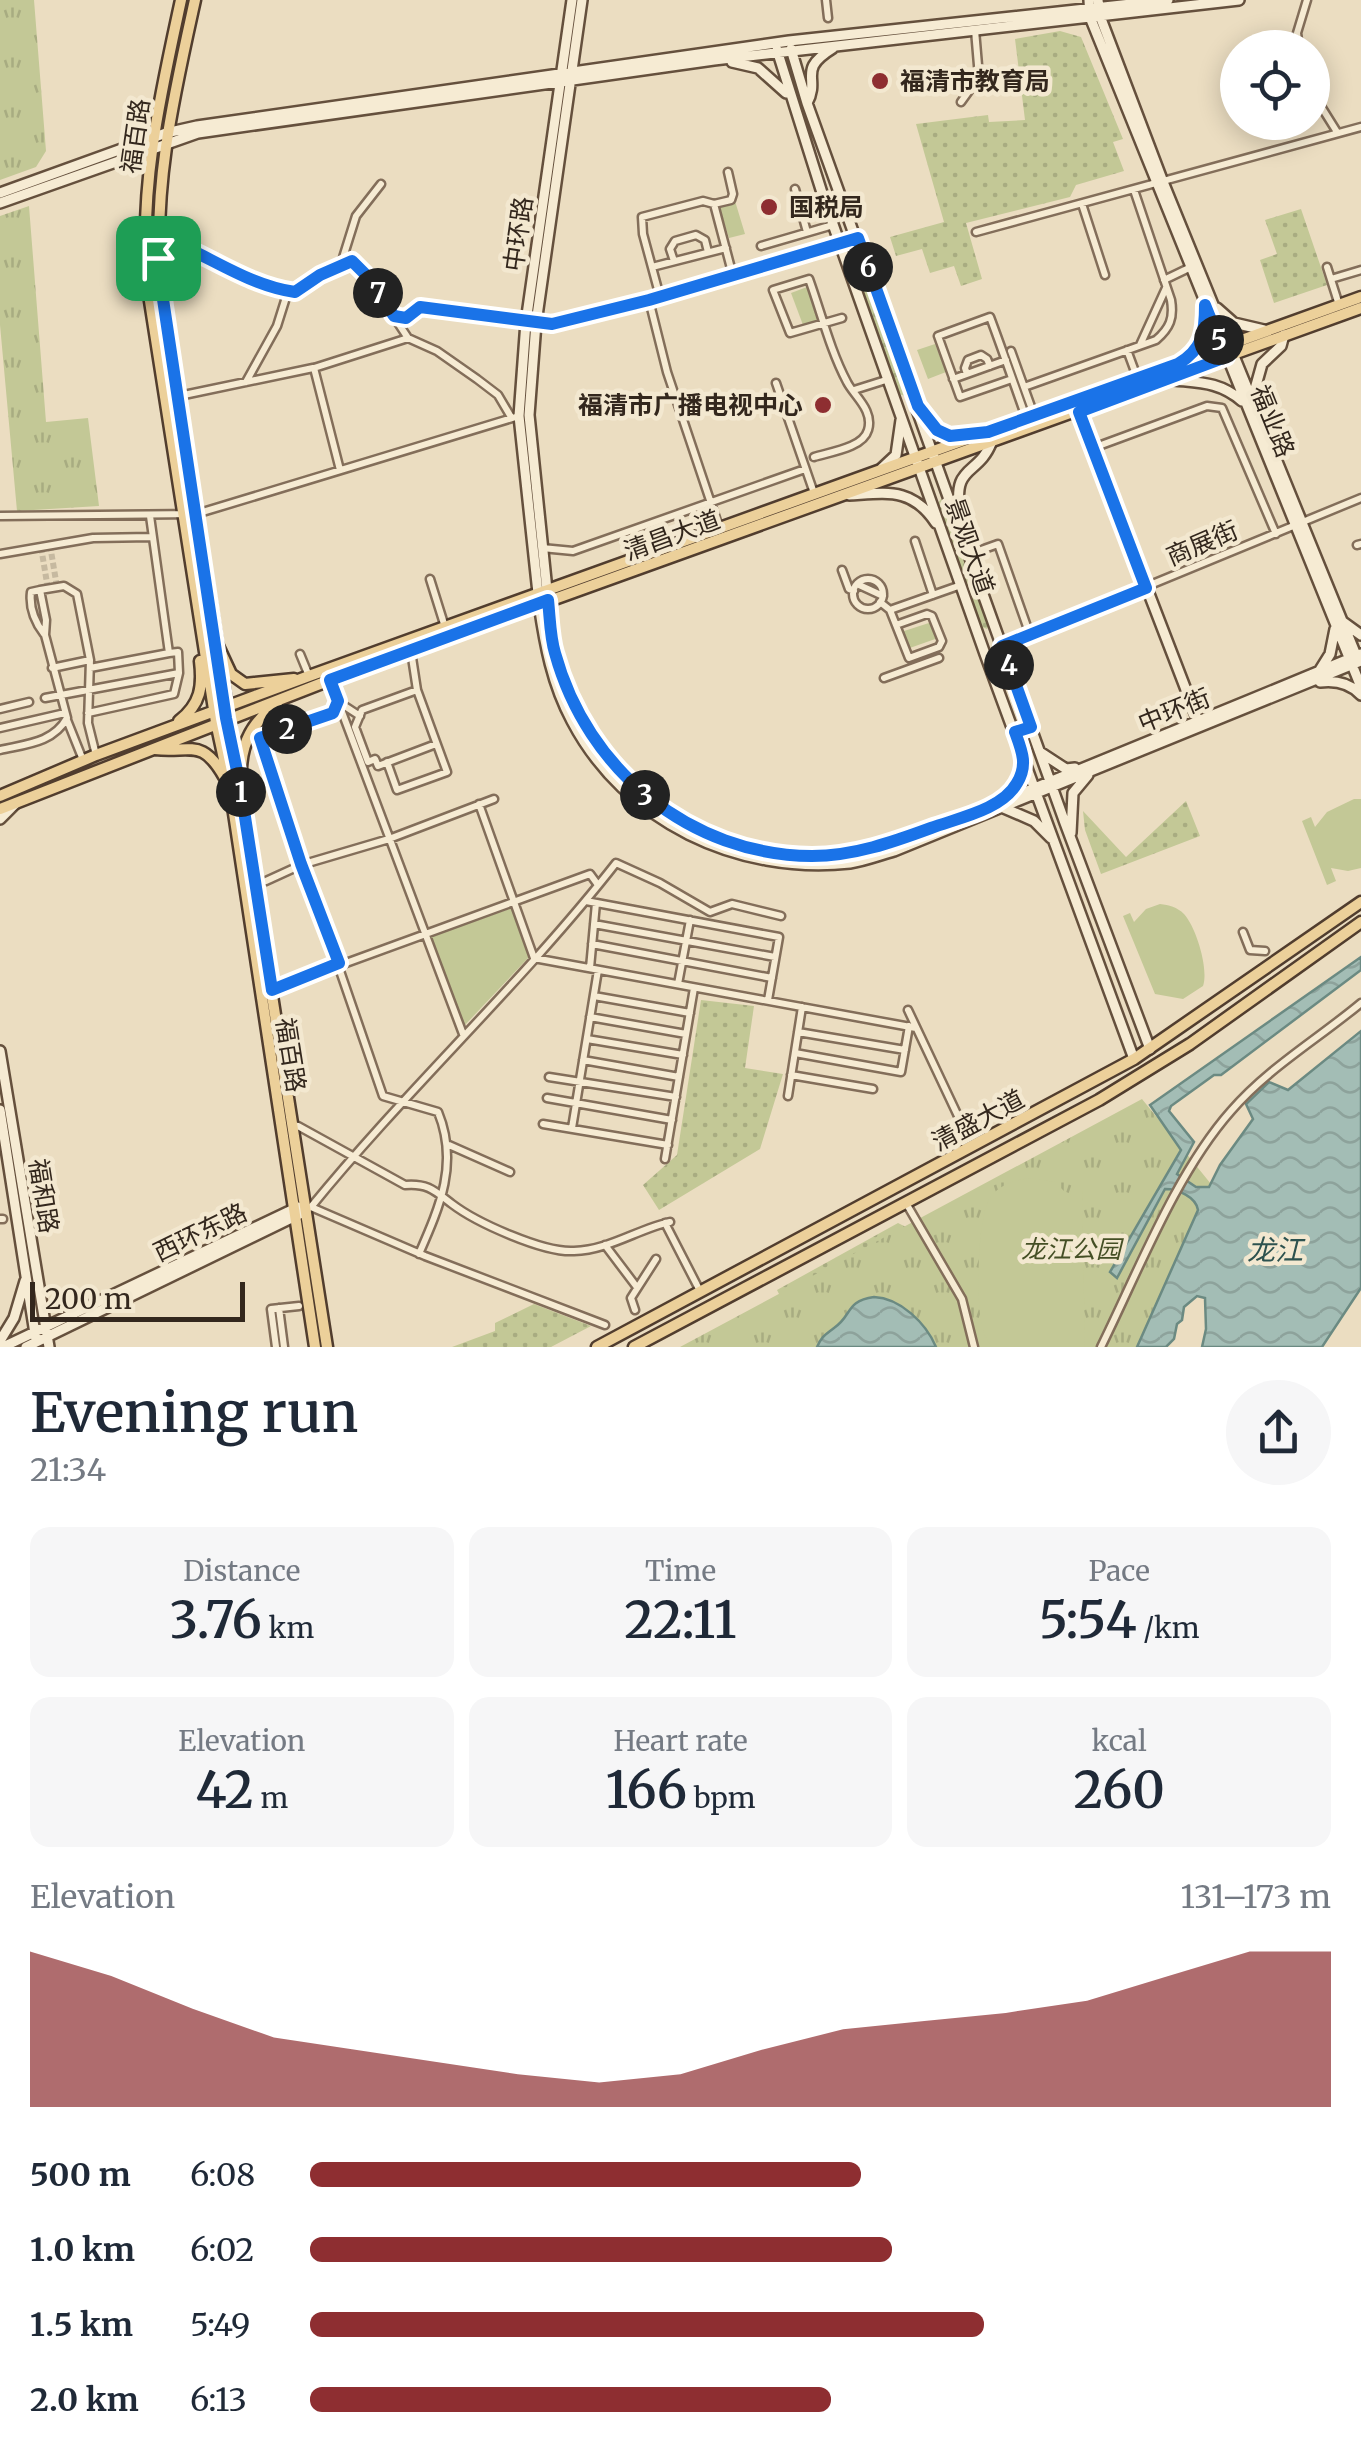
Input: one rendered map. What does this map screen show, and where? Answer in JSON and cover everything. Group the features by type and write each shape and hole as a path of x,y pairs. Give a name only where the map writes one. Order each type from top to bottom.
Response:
{"main road":[{"name":"福百路","path":"182,0 151,143 145,238 147,282 190,514 220,715 272,990 303,1209 316,1347"},
{"name":"福百路","path":"190,514 158,236 165,138 194,0"},
{"name":"清昌大道","path":"0,793 15,796 149,749 304,678 841,496 990,437 1079,412 1166,380 1272,330 1361,297"},
{"name":"清昌大道","path":"990,437 1029,414 1361,308"},
{"name":"清昌大道","path":"0,809 15,796 96,755 165,729 286,699 719,527 865,476 919,462"},
{"path":"165,729 184,718 200,694 199,650 208,636 231,674 245,684 304,678"},
{"path":"235,786 246,739 261,717 286,699"},
{"path":"149,749 200,750 235,786"},
{"name":"福百路","path":"235,786 327,1347"},
{"name":"清盛大道","path":"597,1347 1134,1059 1361,902"},
{"name":"清盛大道","path":"634,1347 1099,1100 1190,1044 1361,922"}],"street":[{"name":"中环路","path":"566,77 572,0"},
{"name":"中环路","path":"543,597 520,416 566,77 582,0"},
{"path":"826,0 828,18"},
{"path":"0,194 165,138 790,46 1168,0"},
{"path":"790,46 837,45 975,30 1094,8 1238,0"},
{"path":"1298,30 1307,0"},
{"name":"福业路","path":"1094,8 1189,268 1209,304"},
{"path":"961,102 979,77 975,30"},
{"path":"808,103 815,61 837,45"},
{"name":"景观大道","path":"790,46 1065,823 1150,1049"},
{"path":"566,77 714,60 776,48"},
{"name":"景观大道","path":"776,48 840,244 1134,1059"},
{"path":"714,60 758,68 791,99"},
{"path":"1330,121 1337,132"},
{"path":"976,232 1361,127"},
{"path":"0,203 151,143"},
{"path":"660,297 642,234 642,217 703,201 714,204 731,200 728,172"},
{"name":"福业路","path":"1159,183 1338,623 1357,660 1361,691"},
{"path":"341,266 356,216 381,184"},
{"path":"795,190 808,232"},
{"path":"1024,387 1156,340 1167,331 1174,314 1134,190"},
{"path":"714,204 733,276"},
{"path":"1082,204 1105,274"},
{"path":"761,246 834,225"},
{"path":"0,516 190,514 520,416 437,351 408,338 367,276 352,261 295,292 209,261 195,250 158,236"},
{"path":"674,261 670,249 675,241 686,238 696,236 705,240 708,252"},
{"path":"394,316 406,318 420,307 552,324 660,297 858,238"},
{"path":"652,267 726,248"},
{"path":"1327,267 1340,304"},
{"path":"1140,346 1166,284 1189,268"},
{"path":"1331,280 1361,270"},
{"path":"814,457 861,441 868,429 868,414 848,386 825,323 809,279 773,290 790,334 825,323 842,318"},
{"path":"246,382 276,326 288,291"},
{"path":"649,300 667,372 719,527"},
{"path":"1178,364 1198,347 1209,304 1234,323 1272,330"},
{"path":"1012,379 960,398 938,336 990,317 1029,414"},
{"path":"1166,380 1212,383 1248,401 1257,372 1280,346 1284,335"},
{"path":"178,396 314,368 408,338"},
{"path":"1127,350 1137,378"},
{"path":"1012,351 1029,414"},
{"path":"967,374 968,360 981,355 990,366"},
{"path":"953,379 1006,360"},
{"path":"314,368 340,470"},
{"path":"854,390 889,379"},
{"path":"776,383 814,493"},
{"path":"918,406 937,430 950,436 990,437 986,456 958,482 962,531"},
{"path":"1093,448 1207,406 1222,408 1276,534"},
{"path":"865,476 896,455 900,412"},
{"path":"1079,412 1200,725"},
{"name":"中环路","path":"520,416 540,548 546,652 572,721 594,756 642,806 700,841 742,856 778,862 852,863 894,852 1002,805"},
{"path":"540,548 573,551 805,468"},
{"path":"841,496 884,494 917,500 946,538"},
{"name":"商展街","path":"1002,646 1361,498"},
{"path":"150,516 169,653"},
{"path":"0,554 93,538 150,537"},
{"path":"915,541 934,594"},
{"path":"970,554 998,544 1030,635"},
{"path":"842,570 849,589 881,599 890,610 912,668"},
{"path":"430,578 446,627"},
{"path":"863,580 873,580 881,586 881,599 870,608 861,606 855,600 855,588 863,580"},
{"path":"890,610 962,585"},
{"path":"83,760 66,716 45,635 35,622 31,592 64,586 76,594 90,664 88,713 96,755"},
{"path":"896,625 927,614 932,616 942,641 939,647 909,658"},
{"path":"1319,671 1330,654 1338,623 1361,635"},
{"path":"387,762 397,790 446,772 417,690 411,651"},
{"path":"52,668 178,652 174,694 88,713"},
{"path":"300,654 304,678"},
{"path":"884,678 940,658"},
{"name":"中环街","path":"1200,725 1319,671 1357,660"},
{"name":"中环街","path":"1002,805 1298,688 1357,660"},
{"path":"44,698 178,672"},
{"path":"330,680 463,1034"},
{"path":"1298,688 1336,681 1361,691"},
{"path":"417,690 362,710 355,727 368,762 375,759 378,766 436,744"},
{"path":"338,701 360,716"},
{"path":"246,739 260,738 333,713 338,701"},
{"path":"0,708 29,702"},
{"path":"0,728 66,716"},
{"path":"0,750 47,739 60,730 66,716"},
{"path":"1015,732 1031,727"},
{"path":"260,738 383,1096 438,1112 449,1146 442,1194 420,1254"},
{"path":"1040,752 1066,769 1088,770 1074,794 1070,836"},
{"path":"1025,758 1017,784 1002,805 1034,821 1054,841"},
{"path":"0,819 15,796"},
{"path":"266,881 301,864 390,839 494,798"},
{"path":"479,804 534,958"},
{"path":"1050,830 1065,823"},
{"path":"605,1325 303,1209 534,958 616,862 660,882 710,912 732,904 782,916"},
{"path":"272,990 590,874 598,886"},
{"path":"584,901 779,936 768,1000"},
{"path":"572,1128 594,996 592,944 596,903"},
{"path":"678,984 690,920"},
{"path":"594,924 776,957"},
{"path":"1243,932 1250,950 1265,951"},
{"path":"592,944 772,978"},
{"path":"534,958 912,1027"},
{"path":"665,1159 694,987"},
{"path":"594,996 690,1013"},
{"path":"1101,1347 1206,1142 1245,1096 1361,1003"},
{"path":"788,1096 802,1006"},
{"path":"908,1010 912,1027 966,1133"},
{"path":"590,1017 686,1034"},
{"path":"795,1054 901,1072 912,1027"},
{"path":"798,1032 905,1050"},
{"path":"587,1039 683,1055"},
{"name":"福和路","path":"0,1051 40,1341"},
{"path":"583,1060 679,1077"},
{"path":"792,1076 873,1089"},
{"path":"549,1077 676,1098"},
{"path":"546,1098 672,1120"},
{"name":"福和路","path":"0,1110 26,1278 40,1341"},
{"path":"543,1124 668,1145"},
{"path":"298,1126 405,1185 422,1184 452,1204 530,1242 574,1252 667,1223 700,1291"},
{"path":"449,1146 510,1172"},
{"path":"905,1202 962,1299 974,1347"},
{"name":"西环东路","path":"2,1344 40,1341 303,1209"},
{"path":"605,1245 636,1286"},
{"path":"636,1310 631,1298 656,1259"},
{"path":"2,1344 26,1278"},
{"path":"280,1347 271,1309 299,1306"}],"green space":[{"path":"0,0 34,0 46,151 36,167 0,180"},
{"path":"1060,31 1081,37 1123,139 1113,142 1124,171 1076,185 1070,197 966,223 982,279 961,286 954,266 930,273 922,249 896,256 890,237 944,222 916,124 988,115 989,122 1025,120 1015,39"},
{"path":"735,201 745,234 729,238 719,206"},
{"path":"29,206 46,422 88,418 99,506 17,511 0,325 0,216"},
{"path":"1301,209 1327,285 1274,303 1260,260 1277,254 1265,220"},
{"path":"862,266 907,392 905,396 899,394 856,270"},
{"path":"807,287 819,320 803,325 791,293"},
{"path":"935,344 946,372 928,379 917,350"},
{"path":"941,499 946,502 989,625 987,629 982,627 938,503"},
{"path":"932,622 938,638 907,649 901,632"},
{"path":"1361,799 1361,868 1331,868 1336,881 1327,885 1302,821 1311,817 1315,827 1327,812"},
{"path":"1186,801 1200,836 1101,874 1085,830 1083,811 1126,857"},
{"path":"1160,904 1184,914 1200,949 1203,986 1183,999 1155,994 1123,916 1130,913 1134,922 1146,909"},
{"path":"512,908 530,956 464,1026 430,937"},
{"path":"701,1000 754,1006 745,1068 783,1074 760,1149 659,1210 643,1185 677,1155"},
{"name":"龙江公园","path":"1142,1099 1211,1184 1137,1347 680,1347"},
{"path":"1032,1178 1055,1182 1070,1197 1071,1191 1082,1191 1085,1347 992,1347 983,1332 979,1280 986,1206 1000,1188"},
{"path":"898,1223 910,1229 782,1300 777,1290"},
{"path":"534,1304 591,1326 551,1347 452,1347 495,1331 495,1323"}],"water":[{"name":"龙江","path":"1361,957 1361,970 1169,1111 1194,1142 1177,1174 1196,1187 1209,1187 1253,1119 1246,1104 1269,1082 1288,1090 1361,1031 1361,1288 1322,1347 1202,1347 1205,1298 1197,1296 1184,1307 1174,1339 1166,1347 1137,1347 1198,1210 1186,1195 1165,1189 1117,1278 1110,1272 1181,1150 1150,1105"},
{"path":"874,1297 884,1298 911,1313 936,1347 817,1347 854,1305"}],"tunnel":[{"path":"50,545 57,587"},
{"path":"41,547 48,589"}],"place":[{"name":"福清市教育局","path":"880,81"},
{"name":"国税局","path":"769,207"},
{"name":"福清市广播电视中心","path":"823,405"}],"route":[{"path":"158,236 195,250 209,261 295,292 352,261 394,316 406,318 420,307 552,324 649,300 858,238 918,406 937,430 957,437 988,432 1178,364 1198,347 1205,305 1226,357 1079,412 1146,588 1002,646 1031,727 1015,732 1025,758 1017,784 1001,801 892,842 815,856 742,848 702,832 647,798 601,750 580,718 567,687 554,650 548,600 330,680 338,701 333,713 260,738 301,864 339,963 272,990 226,718 158,258 158,236"}]}
